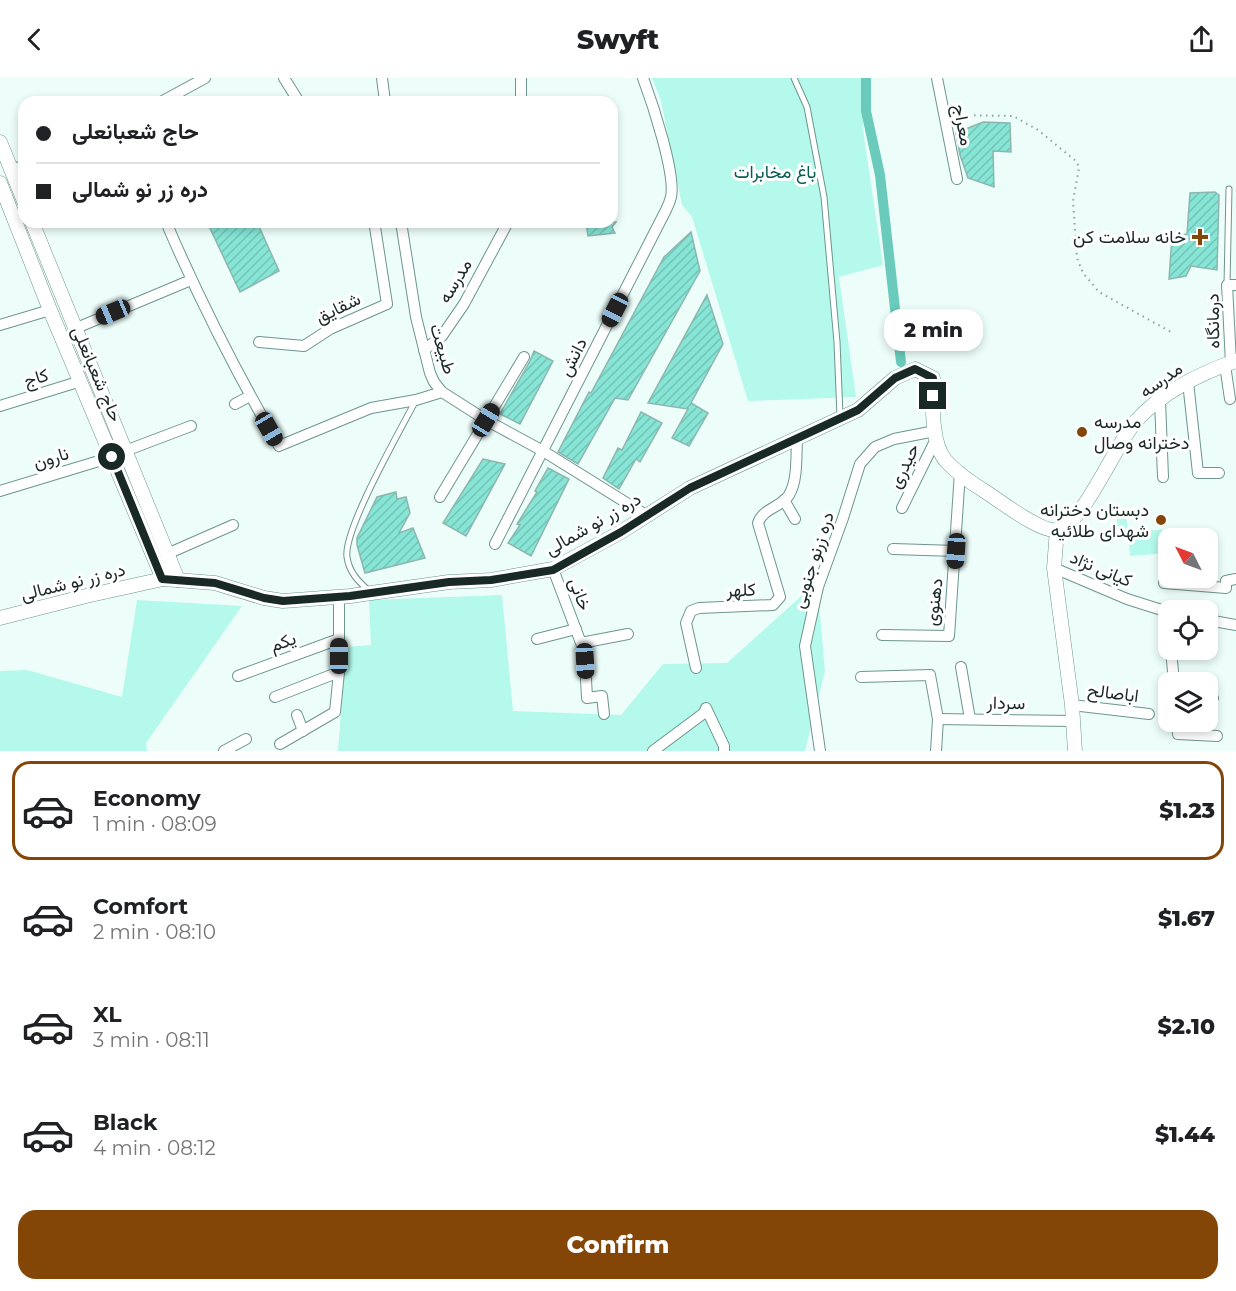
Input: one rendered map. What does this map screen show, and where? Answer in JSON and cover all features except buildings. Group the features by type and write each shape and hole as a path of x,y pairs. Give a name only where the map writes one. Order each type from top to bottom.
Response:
{"street":[{"path":"172,96 205,78"},
{"path":"284,78 295,96"},
{"path":"382,78 384,96"},
{"path":"521,78 521,96"},
{"name":"دانش","path":"495,544 672,195 656,114 644,78"},
{"name":"معراج","path":"937,78 957,179"},
{"path":"0,142 18,185"},
{"name":"حاج شعبانعلی","path":"0,183 61,335 87,378"},
{"name":"حاج شعبانعلی","path":"34,228 74,329 87,378 118,454 162,579"},
{"path":"169,228 191,280 250,396 279,446 372,408 416,400 442,392"},
{"name":"شقایق","path":"259,342 304,345 330,329 387,304 375,228"},
{"name":"طبیعت","path":"401,228 424,350 430,373 442,392 646,515"},
{"name":"مدرسه","path":"424,350 442,336 464,304 505,228"},
{"path":"61,335 191,280"},
{"name":"درمانگاه","path":"1230,399 1231,285"},
{"path":"0,325 65,305"},
{"path":"440,497 524,357"},
{"name":"مدرسه","path":"1050,529 1075,519 1135,422 1160,400 1188,382 1231,363"},
{"name":"دره زر نو شمالی","path":"0,618 162,579 215,583 264,598 283,601 339,597 449,582 491,580 553,570 586,553 690,488 858,410 895,378 915,369 933,378 935,435 945,460 982,490 1050,529"},
{"name":"کاج","path":"0,406 87,378"},
{"path":"1188,382 1198,473 1219,473"},
{"path":"235,404 250,396"},
{"path":"1160,400 1163,477"},
{"name":"نارون","path":"0,491 118,454 191,426"},
{"name":"حیدری","path":"902,508 935,435"},
{"name":"دره زرنو جنوبی","path":"820,751 805,646 818,586 860,464 875,447 894,439 935,435"},
{"name":"کلهر","path":"696,668 686,623 691,611 699,608 772,605 780,597 758,523 765,513 789,496 794,483 797,439"},
{"name":"حاج شعبانعلی","path":"118,454 178,580"},
{"name":"دهنوی","path":"882,635 949,636 960,472"},
{"path":"784,500 795,519"},
{"path":"167,554 233,525"},
{"path":"1050,529 1072,705 1075,751"},
{"path":"893,549 956,551"},
{"name":"کیانی نژاد","path":"1054,568 1128,599 1158,609"},
{"name":"خانی","path":"553,570 581,643 584,642 587,698 602,696 604,714"},
{"path":"1218,587 1226,588 1226,581 1236,579"},
{"path":"280,744 335,712 339,672 339,597"},
{"path":"1218,622 1236,626"},
{"name":"خانی","path":"537,639 576,629"},
{"path":"584,642 628,634"},
{"name":"یکم","path":"238,676 339,639"},
{"path":"961,667 970,719"},
{"path":"274,697 339,672"},
{"path":"861,677 930,675 938,718 936,751 931,751"},
{"name":"اباصالح","path":"1072,705 1149,714"},
{"path":"653,751 704,713 706,708 724,751"},
{"path":"297,715 303,730"},
{"name":"سردار","path":"938,718 1073,721"},
{"path":"1178,732 1178,734 1217,736"},
{"path":"224,751 246,739"}],"lane":[{"path":"794,78 807,106 824,196 837,342 840,419"},
{"path":"1230,189 1231,285"},
{"path":"371,593 354,577 346,554 356,517 416,400"}],"path":[{"path":"944,115 1012,116 1038,130 1077,162 1079,168 1073,201 1077,258 1083,273 1099,292 1171,332"}],"green space":[{"name":"باغ مخابرات","path":"652,78 862,78 863,130 883,265 839,277 856,397 748,401 692,217 682,205 661,101"},
{"path":"1126,513 1128,532 1158,530 1158,554 1130,556 1129,540 1119,540 1116,514"},
{"path":"817,582 825,671 805,751 338,751 346,647 371,645 369,600 502,595 513,711 621,715 663,664 727,663"},
{"path":"137,600 242,606 146,743 147,751 0,751 0,671 27,670 122,697"}],"waterway":[{"path":"866,78 866,111 880,175 901,362"}],"place":[{"name":"خانه سلامت کن","path":"1200,237"},
{"name":"مدرسه دخترانه وصال","path":"1082,432"},
{"name":"دبستان دخترانه شهدای طلائیه","path":"1161,520"}],"route":[{"path":"112,457 162,579 215,583 248,594 283,601 339,597 449,582 491,580 553,570 586,553 690,488 858,410 895,378 915,369 933,378 933,396"}]}
